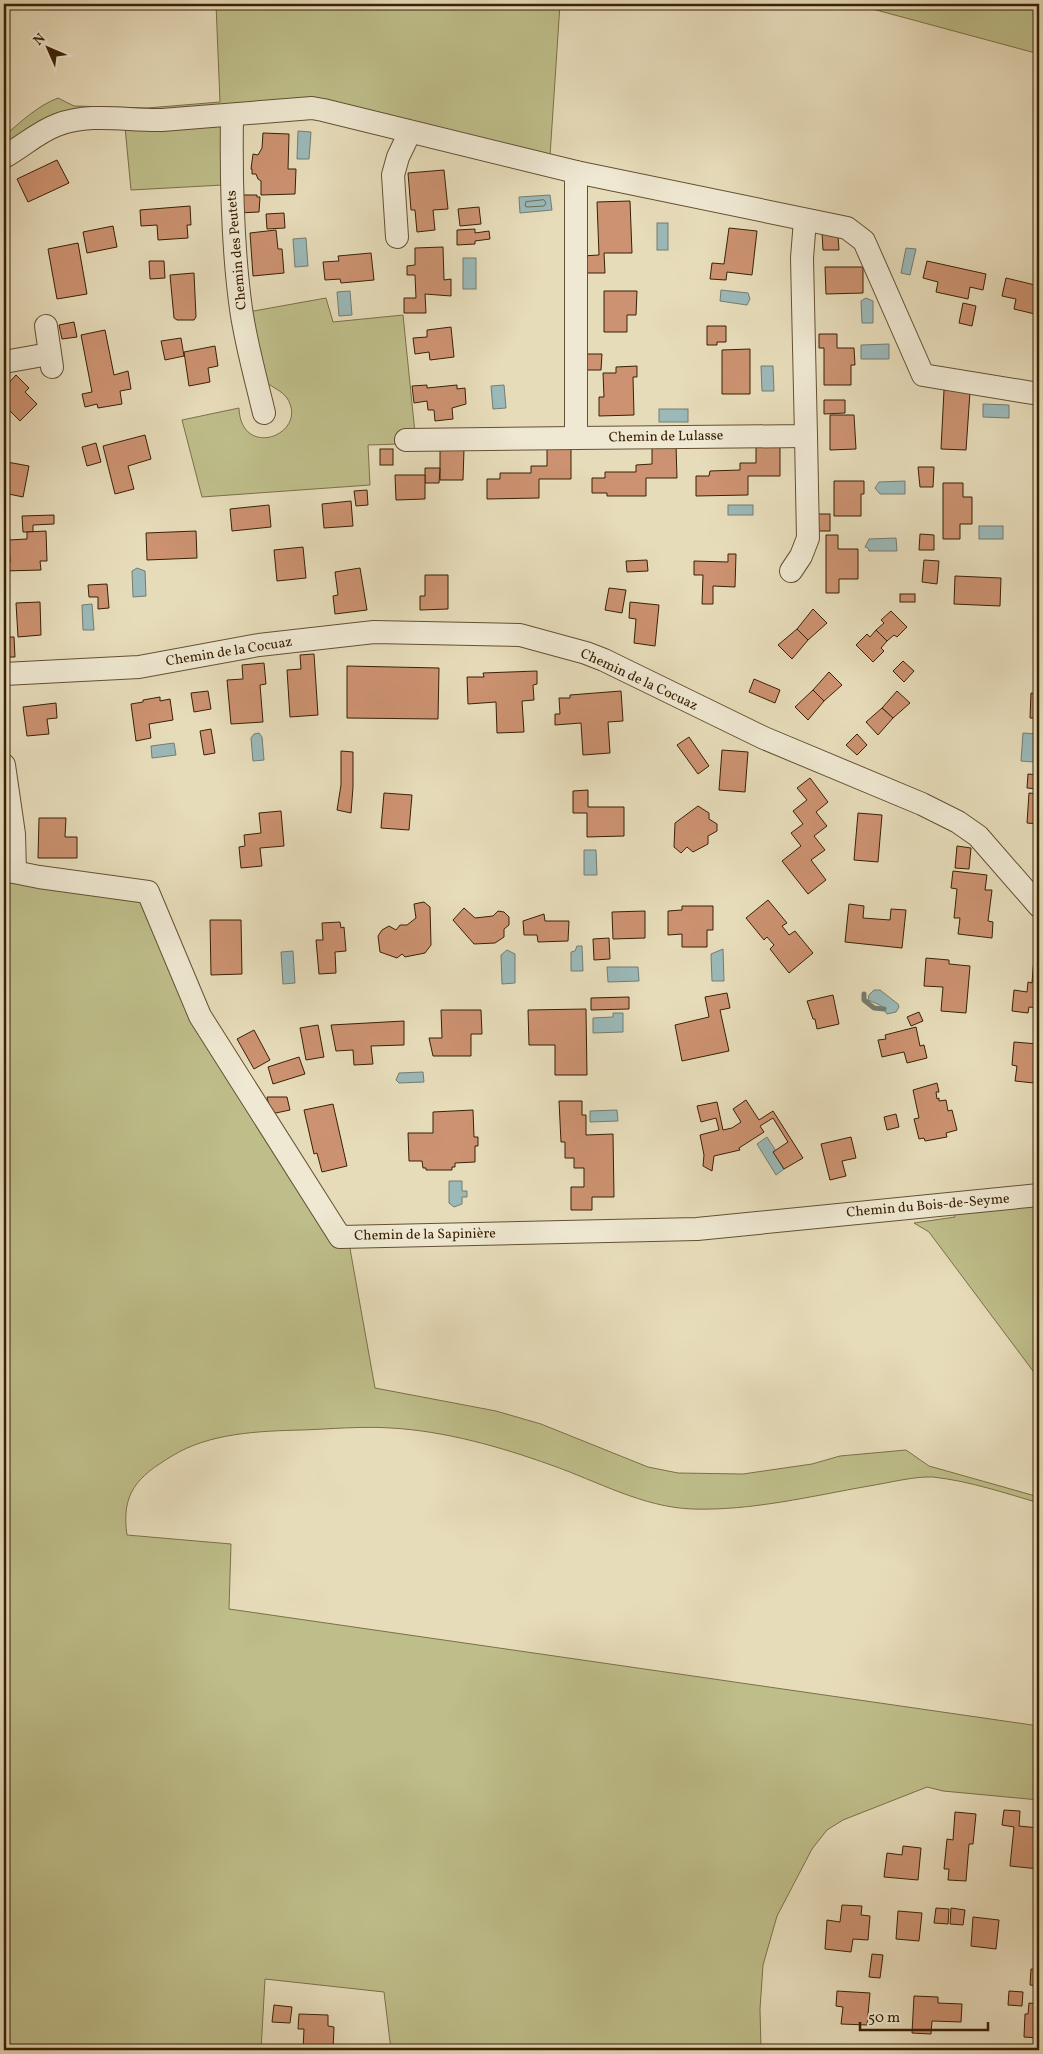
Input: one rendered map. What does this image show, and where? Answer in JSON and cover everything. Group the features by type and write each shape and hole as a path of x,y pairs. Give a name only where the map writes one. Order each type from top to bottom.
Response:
{"street":[{"path":"4,157 42,132 73,120 91,118 149,121 312,108 576,172 847,228 864,241 920,385 1039,394"},
{"name":"Chemin des Peutets","path":"232,115 231,183 237,276 242,311 264,413"},
{"path":"397,237 393,175 398,157 410,132"},
{"path":"576,172 576,438"},
{"path":"791,571 801,556 808,538 802,258 805,220"},
{"path":"4,362 50,361 46,326"},
{"name":"Chemin de Lulasse","path":"406,440 806,436"},
{"name":"Chemin de la Cocuaz","path":"4,674 139,667 260,645 374,632 520,635 586,653 764,738 922,804 958,822 978,836 1039,906"},
{"path":"4,765 14,834 9,871"},
{"name":"Chemin de la Sapinière","path":"9,871 148,892 200,1016 340,1237 697,1229 817,1216"},
{"name":"Chemin du Bois-de-Seyme","path":"817,1216 1039,1195"}],"green space":[{"path":"216,4 560,4 550,156 261,102 142,112 4,151 4,136 36,110 58,98 74,106 147,108 220,102"},
{"path":"854,4 1039,4 1039,54"},
{"path":"218,124 225,129 223,185 131,190 125,127"},
{"path":"326,298 333,322 403,315 415,433 399,444 368,445 370,485 202,497 182,420 239,408 243,424 251,434 261,438 272,436 282,431 289,422 292,411 287,398 266,382 248,312"},
{"path":"4,879 145,896 196,1025 334,1247 349,1243 375,1388 496,1411 541,1424 648,1467 678,1473 743,1474 812,1464 840,1456 906,1450 929,1466 1039,1497 1039,1503 973,1484 926,1477 759,1505 737,1508 692,1509 655,1504 532,1458 493,1446 452,1436 411,1430 369,1427 269,1431 235,1435 202,1442 186,1448 149,1471 134,1488 129,1497 126,1520 127,1535 231,1544 229,1609 1039,1726 1039,1800 943,1791 927,1787 843,1820 827,1830 812,1849 777,1916 763,1965 760,2009 761,2050 391,2050 384,1992 265,1979 261,2050 4,2050"},
{"path":"1039,1201 1039,1379 929,1232 914,1223 955,1217 954,1209"}],"water":[{"path":"298,131 311,132 309,159 297,159"},
{"path":"550,195 552,210 520,213 519,197"},
{"path":"657,223 668,223 668,250 657,250"},
{"path":"306,238 308,266 295,267 293,239"},
{"path":"906,248 916,249 910,275 901,273"},
{"path":"463,258 476,258 476,289 463,289"},
{"path":"721,290 748,293 750,299 747,305 720,301"},
{"path":"350,291 352,315 339,316 337,292"},
{"path":"866,298 873,301 873,323 862,323 861,301"},
{"path":"889,344 889,359 861,359 861,345"},
{"path":"761,366 773,366 774,391 762,391"},
{"path":"504,385 506,408 493,409 491,386"},
{"path":"983,404 1009,405 1009,418 983,417"},
{"path":"659,409 688,409 688,422 659,422"},
{"path":"905,481 905,494 880,494 875,488 879,482"},
{"path":"728,505 753,505 753,515 728,515"},
{"path":"979,526 1003,526 1003,539 979,539"},
{"path":"896,538 897,551 869,551 865,547 869,539"},
{"path":"137,568 145,571 146,596 133,597 132,571"},
{"path":"92,604 94,630 83,630 82,605"},
{"path":"259,733 262,737 264,760 253,761 251,738 254,734"},
{"path":"1023,733 1036,734 1034,762 1021,761"},
{"path":"174,743 176,755 152,758 151,746"},
{"path":"584,850 596,850 597,875 584,875"},
{"path":"577,946 582,946 583,971 571,971 571,952 575,951"},
{"path":"723,949 724,981 712,981 711,954"},
{"path":"507,950 515,954 515,983 502,984 501,955"},
{"path":"293,951 295,983 283,984 281,952"},
{"path":"607,967 638,967 639,981 608,982"},
{"path":"874,990 880,990 898,1004 899,1007 896,1012 887,1014 880,1005 868,1000 869,995"},
{"path":"613,1013 623,1013 623,1032 593,1033 593,1018 613,1017"},
{"path":"423,1072 424,1082 399,1083 396,1080 399,1073"},
{"path":"617,1110 618,1121 590,1122 590,1111"},
{"path":"767,1137 784,1169 776,1175 757,1144"},
{"path":"449,1181 462,1181 462,1191 467,1191 467,1197 462,1197 462,1204 454,1207 449,1203"}],"building":[{"path":"263,133 289,134 288,169 296,169 295,194 261,195 261,181 256,174 252,174 251,169 253,154 258,155 262,148"},
{"path":"57,160 69,183 28,202 17,179"},
{"path":"444,170 448,209 433,210 435,230 417,232 415,210 411,210 408,173"},
{"path":"239,195 257,195 257,197 260,197 259,212 238,213"},
{"path":"630,201 632,253 604,253 605,273 583,273 582,256 599,255 597,202"},
{"path":"190,206 191,225 187,225 188,238 158,240 157,225 141,226 140,210"},
{"path":"479,207 481,224 460,226 458,209"},
{"path":"284,213 285,228 267,229 266,214"},
{"path":"113,226 117,247 87,253 83,232"},
{"path":"729,228 757,231 752,275 727,272 726,280 710,279 712,263 724,264"},
{"path":"475,229 475,233 489,231 490,239 475,241 475,244 457,245 457,230"},
{"path":"276,230 278,249 282,249 284,273 253,276 250,233"},
{"path":"822,233 838,236 839,250 823,250"},
{"path":"78,243 87,294 57,299 48,249"},
{"path":"443,247 444,280 451,279 451,296 425,294 426,313 404,313 404,298 416,298 415,275 407,275 407,266 415,265 415,248"},
{"path":"371,253 374,280 341,283 340,279 325,280 323,262 339,261 338,256"},
{"path":"149,261 164,261 165,278 150,279"},
{"path":"927,261 986,274 983,290 970,287 968,299 936,292 938,282 923,278"},
{"path":"825,267 863,267 863,293 826,294"},
{"path":"194,273 196,317 194,320 177,320 174,318 170,275"},
{"path":"1006,278 1039,286 1039,315 1014,309 1016,299 1002,296"},
{"path":"604,291 637,291 636,315 627,315 627,332 604,332"},
{"path":"963,303 976,306 972,326 959,323"},
{"path":"74,322 77,337 62,339 59,325"},
{"path":"707,326 726,326 726,342 717,342 717,345 707,345"},
{"path":"451,327 454,357 430,360 429,352 415,354 413,338 427,337 427,330"},
{"path":"105,330 114,375 128,371 131,389 120,391 122,404 98,408 97,404 85,407 82,394 92,392 81,335"},
{"path":"819,334 837,334 837,348 854,348 855,365 851,365 851,385 824,385 824,348 819,348"},
{"path":"181,338 184,356 165,360 161,341"},
{"path":"215,346 218,366 208,368 210,382 189,386 184,352"},
{"path":"750,349 750,394 722,394 722,350"},
{"path":"584,354 602,354 601,370 583,370"},
{"path":"637,366 637,377 633,377 634,415 599,416 599,397 604,397 603,373 616,373 616,367"},
{"path":"16,375 29,388 25,392 37,404 20,421 4,405 4,388"},
{"path":"427,385 427,388 457,385 457,389 465,388 466,404 452,408 453,419 435,421 434,410 428,410 427,401 414,403 412,386"},
{"path":"944,390 970,392 966,450 941,449"},
{"path":"824,400 845,400 845,413 824,414"},
{"path":"830,415 854,415 856,449 830,450"},
{"path":"145,435 151,459 128,466 134,489 115,494 103,446"},
{"path":"96,443 101,462 87,466 82,447"},
{"path":"756,444 780,444 780,476 748,476 748,495 696,496 696,476 709,476 710,471 740,470 740,463 756,463"},
{"path":"676,445 677,478 646,478 646,496 607,496 607,493 592,493 592,478 605,478 605,472 636,472 636,465 652,464 652,446"},
{"path":"547,447 571,447 571,479 539,479 539,498 487,499 487,479 500,479 500,473 531,473 531,466 547,466"},
{"path":"380,449 393,449 393,465 380,465"},
{"path":"440,449 464,449 463,480 440,480"},
{"path":"7,462 29,466 23,497 4,493"},
{"path":"918,467 934,467 933,487 920,487"},
{"path":"425,468 440,468 439,483 425,483"},
{"path":"395,475 425,475 425,499 396,500"},
{"path":"834,481 864,481 864,494 861,494 861,516 834,516"},
{"path":"943,483 963,483 963,497 972,497 972,524 960,524 960,539 943,539"},
{"path":"367,490 368,505 356,506 354,491"},
{"path":"351,501 353,526 324,528 322,504"},
{"path":"269,505 271,527 232,531 230,509"},
{"path":"816,514 830,514 830,531 816,531"},
{"path":"54,515 54,524 33,525 33,532 23,532 22,516"},
{"path":"46,531 47,561 40,561 41,570 4,571 4,562 10,562 9,540 27,539 27,532"},
{"path":"196,531 197,558 147,560 146,533"},
{"path":"920,534 934,535 934,550 919,550"},
{"path":"826,535 838,535 838,549 858,549 858,579 839,579 839,593 826,593"},
{"path":"303,547 306,578 277,581 274,550"},
{"path":"728,554 736,554 735,587 713,586 713,604 702,604 703,575 694,575 694,561 728,562"},
{"path":"647,560 648,571 627,572 626,561"},
{"path":"924,560 939,561 937,584 922,582"},
{"path":"360,568 367,610 335,614 333,596 338,595 335,572"},
{"path":"425,575 448,575 448,609 420,610 420,596 425,596"},
{"path":"955,576 1001,578 1000,606 954,604"},
{"path":"107,584 109,608 98,609 98,597 89,597 88,585"},
{"path":"609,588 626,590 622,613 605,610"},
{"path":"900,594 915,594 915,602 900,602"},
{"path":"40,602 41,635 18,637 16,603"},
{"path":"630,602 659,605 655,646 634,643 636,619 629,618"},
{"path":"813,609 827,623 808,640 797,629"},
{"path":"891,611 907,627 897,637 894,635 887,641 876,630 884,623 881,620"},
{"path":"797,629 808,640 792,659 778,645"},
{"path":"876,630 887,641 881,648 884,651 873,662 856,645 867,634 870,637"},
{"path":"4,637 14,637 15,657 4,657"},
{"path":"314,654 318,715 290,717 287,670 301,669 300,655"},
{"path":"903,661 914,671 904,682 893,671"},
{"path":"264,663 266,684 260,685 263,722 231,724 227,680 243,679 242,665"},
{"path":"347,666 439,668 438,719 347,718"},
{"path":"537,671 537,684 533,685 534,700 522,701 524,732 497,733 496,702 468,704 467,677 484,677 483,673"},
{"path":"829,672 842,685 824,701 813,690"},
{"path":"754,679 780,690 775,703 749,692"},
{"path":"813,690 824,701 808,720 795,707"},
{"path":"208,691 211,709 194,712 191,693"},
{"path":"621,691 623,721 608,722 610,753 583,755 581,723 555,725 555,714 560,714 559,698 570,698 570,695"},
{"path":"897,691 910,703 893,718 882,708"},
{"path":"1031,693 1039,694 1039,718 1030,718"},
{"path":"160,697 160,701 170,699 173,720 149,724 151,738 136,741 131,704"},
{"path":"56,703 57,718 47,719 49,734 27,736 23,707"},
{"path":"882,708 893,718 878,735 866,722"},
{"path":"211,729 215,753 204,755 200,731"},
{"path":"857,734 867,745 857,755 846,745"},
{"path":"689,737 709,766 698,774 677,745"},
{"path":"722,750 748,752 745,792 719,790"},
{"path":"341,751 353,752 351,813 337,810 341,785"},
{"path":"1028,774 1039,775 1039,789 1027,788"},
{"path":"810,778 828,802 816,812 827,826 814,836 825,850 811,860 826,880 808,894 782,861 801,846 791,833 803,824 793,811 807,800 797,788"},
{"path":"588,790 588,807 624,807 624,836 587,837 587,813 573,813 573,791"},
{"path":"384,793 412,795 409,830 381,828"},
{"path":"1029,793 1039,794 1039,824 1027,823"},
{"path":"698,806 709,813 709,819 717,824 717,831 708,836 708,844 693,852 687,847 681,853 674,847 675,823"},
{"path":"281,811 284,846 260,848 262,866 241,868 239,847 245,846 244,835 261,833 259,813"},
{"path":"858,813 882,815 878,862 854,860"},
{"path":"39,818 66,818 65,837 77,837 77,858 38,858"},
{"path":"957,846 971,848 969,869 955,868"},
{"path":"953,871 987,875 985,890 992,890 988,921 993,922 992,938 958,934 960,918 954,918 957,889 951,888"},
{"path":"768,900 787,923 782,926 789,935 795,931 813,953 789,973 770,949 774,945 767,937 764,940 746,918"},
{"path":"424,902 430,907 431,945 425,953 405,957 402,954 397,958 380,952 378,936 382,930 389,926 396,930 400,925 407,925 416,918 414,904"},
{"path":"849,904 864,906 863,918 890,920 891,909 906,910 902,948 845,942"},
{"path":"682,906 713,906 713,930 707,930 707,947 682,947 682,934 668,935 668,911 682,910"},
{"path":"464,908 475,918 493,916 498,911 504,912 509,917 509,925 504,929 504,937 495,943 474,944 453,920"},
{"path":"645,911 645,938 613,939 612,912"},
{"path":"544,914 545,921 569,921 568,941 538,942 537,935 524,935 523,921"},
{"path":"210,920 241,920 242,974 211,975"},
{"path":"340,922 341,928 344,927 346,951 335,952 336,973 319,974 316,940 323,940 322,923"},
{"path":"609,938 610,959 594,960 593,939"},
{"path":"1034,957 1039,957 1039,1008 1029,1007 1028,1013 1012,1011 1014,990 1027,992 1028,982 1032,983"},
{"path":"926,958 949,960 949,964 970,966 966,1013 941,1011 943,987 924,986"},
{"path":"727,993 730,1008 720,1010 729,1051 682,1061 675,1025 709,1017 705,997"},
{"path":"833,995 839,1024 817,1029 807,1001"},
{"path":"629,997 629,1009 591,1010 591,998"},
{"path":"586,1009 587,1075 555,1075 555,1045 529,1045 528,1010"},
{"path":"441,1010 481,1010 482,1034 471,1034 471,1056 433,1056 429,1038 442,1038"},
{"path":"919,1012 923,1021 911,1026 907,1017"},
{"path":"404,1021 404,1045 371,1046 373,1064 354,1065 353,1050 336,1051 331,1025"},
{"path":"318,1025 324,1057 306,1060 300,1028"},
{"path":"916,1027 920,1046 924,1045 927,1058 907,1063 904,1052 882,1057 878,1040 886,1039 885,1035"},
{"path":"254,1030 270,1060 254,1069 237,1039"},
{"path":"1014,1042 1038,1044 1034,1083 1015,1081 1017,1066 1012,1065"},
{"path":"299,1057 305,1074 273,1084 268,1067"},
{"path":"937,1083 939,1092 936,1092 937,1099 939,1098 939,1101 946,1100 948,1111 952,1110 957,1130 946,1133 947,1137 925,1141 924,1138 919,1139 914,1119 919,1118 913,1090"},
{"path":"267,1097 287,1097 290,1110 271,1114"},
{"path":"746,1100 759,1120 773,1111 803,1158 784,1169 773,1152 788,1142 773,1118 760,1126 764,1132 739,1148 740,1150 714,1156 712,1171 703,1166 704,1155 700,1135 719,1130 716,1118 701,1122 697,1106 717,1102 723,1130 732,1128 741,1122 733,1109"},
{"path":"559,1101 582,1101 582,1115 586,1115 586,1135 613,1134 614,1197 592,1197 592,1210 571,1210 571,1187 584,1187 584,1168 574,1168 574,1158 565,1158 565,1142 561,1142"},
{"path":"333,1104 347,1166 322,1172 317,1153 314,1154 304,1110"},
{"path":"473,1110 474,1137 478,1137 478,1146 475,1146 475,1162 455,1163 455,1167 452,1167 452,1170 426,1170 426,1168 423,1168 422,1161 409,1161 408,1133 433,1133 433,1112"},
{"path":"896,1114 899,1127 887,1130 884,1117"},
{"path":"851,1137 856,1158 842,1161 846,1176 830,1180 821,1144"},
{"path":"1004,1810 1020,1811 1019,1826 1039,1828 1039,1869 1010,1866 1014,1827 1002,1825"},
{"path":"955,1812 976,1814 973,1844 969,1844 966,1881 948,1880 949,1869 944,1869 947,1839 953,1840"},
{"path":"903,1846 921,1848 918,1880 884,1877 887,1853 902,1855"},
{"path":"842,1905 862,1906 861,1915 870,1916 868,1940 853,1939 851,1952 825,1949 827,1920 840,1922"},
{"path":"936,1908 949,1909 948,1924 934,1923"},
{"path":"951,1908 965,1910 963,1925 950,1924"},
{"path":"898,1911 922,1913 919,1941 896,1939"},
{"path":"973,1917 999,1920 996,1949 971,1946"},
{"path":"872,1954 883,1955 880,1978 869,1977"},
{"path":"1031,1969 1039,1970 1039,1986 1030,1985"},
{"path":"837,1991 870,1993 867,2025 841,2024 843,2007 836,2006"},
{"path":"1009,1991 1023,1992 1022,2006 1008,2005"},
{"path":"914,1996 938,1997 938,2003 962,2004 961,2022 932,2021 931,2034 912,2033"},
{"path":"1029,2003 1039,2004 1039,2038 1024,2037 1025,2014 1028,2014"},
{"path":"274,2005 292,2007 290,2023 272,2022"},
{"path":"299,2014 328,2015 328,2026 334,2027 333,2050 303,2050 304,2029 298,2029"}],"waterway":[{"path":"864,994 864,1000 874,1008 884,1009"}]}
